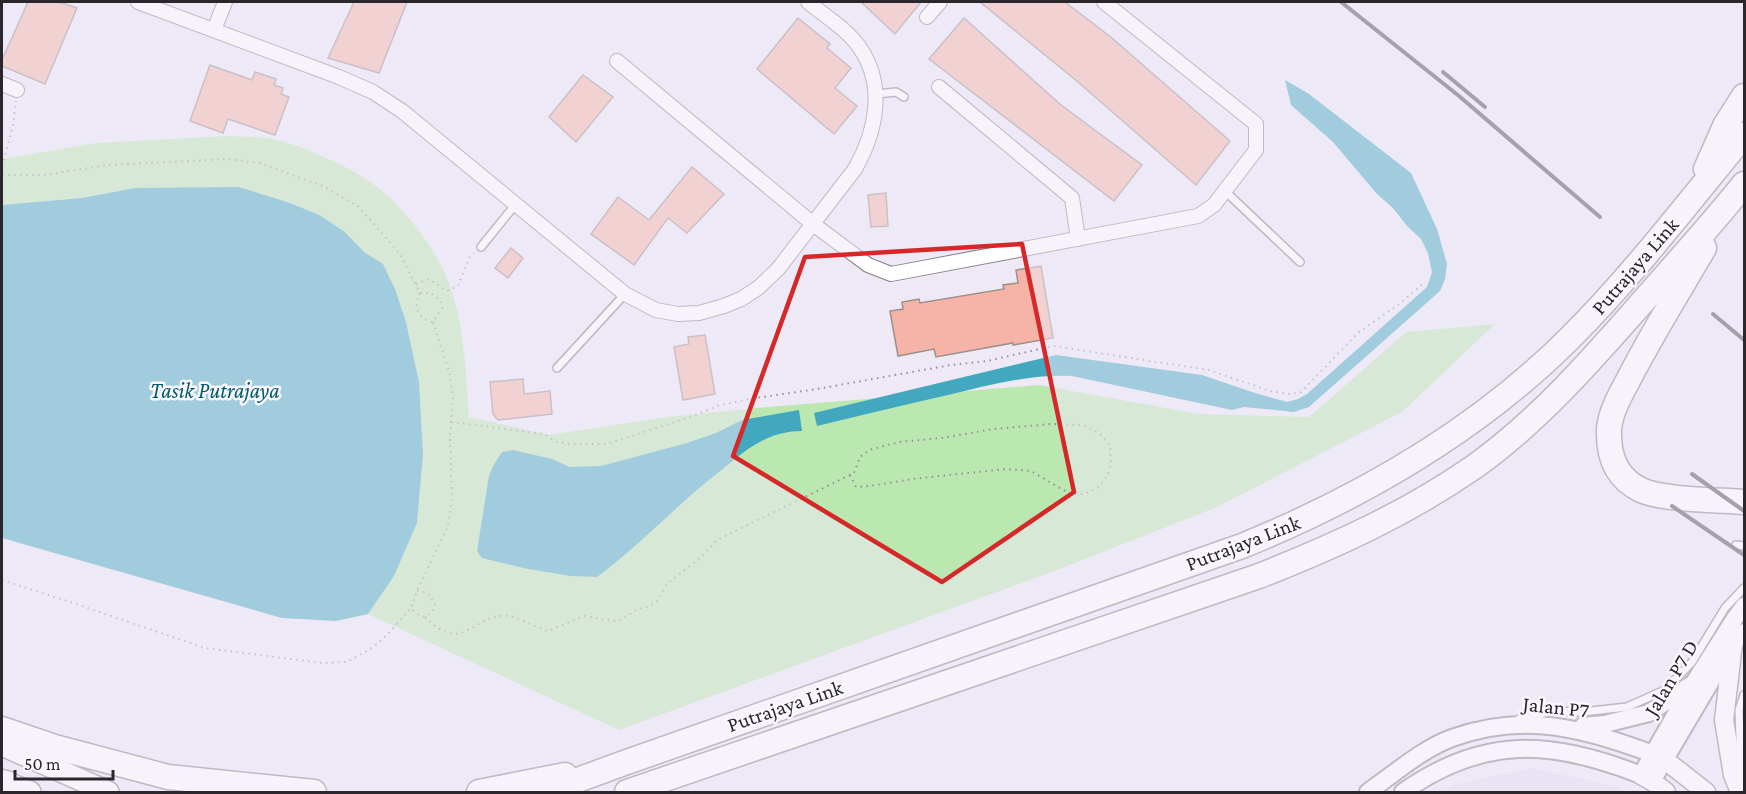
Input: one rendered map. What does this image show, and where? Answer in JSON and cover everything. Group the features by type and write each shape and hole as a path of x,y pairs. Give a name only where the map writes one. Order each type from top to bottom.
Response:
{"highway":[{"path":"1695,196 1725,126 1744,96"},
{"name":"Putrajaya Link","path":"624,763 1242,546 1290,526 1417,459 1455,434 1532,374 1608,299 1744,135"},
{"path":"1740,189 1652,335 1614,407 1610,428 1610,451 1617,471 1628,482 1643,491 1662,496 1744,502"},
{"name":"Putrajaya Link","path":"754,748 1259,576 1356,536 1423,499 1474,466 1511,438 1582,370 1740,189"},
{"path":"2,729 55,747 168,777 314,792"},
{"path":"627,792 754,748"},
{"path":"668,792 754,748"},
{"path":"479,792 624,763"},
{"path":"545,792 624,763"}],"main road":[{"path":"1739,638 1724,720 1733,775 1740,792"},
{"path":"2,745 108,792"},
{"name":"Jalan P7","path":"1659,757 1706,792"}],"street":[{"path":"138,2 339,77 373,92 402,111 625,294 656,310 678,314 699,313 724,306 758,288 778,269 864,154 877,110 872,76 861,49 850,36 808,2"},
{"path":"214,30 225,2"},
{"path":"927,17 940,2"},
{"path":"617,61 813,224 868,265 891,274 1197,216 1214,205 1225,191 1256,150 1256,124 1104,2"},
{"path":"2,84 17,90"},
{"path":"939,87 1072,198 1078,239"},
{"name":"Jalan P7 D","path":"1653,783 1659,757 1693,684 1744,606"},
{"name":"Jalan P7 D","path":"1659,757 1739,638"},
{"path":"1568,727 1605,724 1648,714 1693,684"},
{"name":"Jalan P7","path":"1368,792 1420,755 1451,738 1494,727 1525,724 1568,727 1603,735 1659,757"},
{"name":"Jalan P7","path":"1403,792 1430,774 1457,761 1499,750 1533,748 1566,751 1607,761 1653,783"}],"lane":[{"path":"876,94 896,92 904,97"},
{"path":"1225,191 1300,262"},
{"path":"481,247 515,205"},
{"path":"557,368 625,294"},
{"path":"1494,727 1552,711 1582,712 1627,707 1665,690 1692,662 1725,608 1744,588"},
{"path":"1744,695 1739,710 1741,764 1744,774"}],"path":[{"path":"2,166 13,126 17,90"},
{"path":"2,175 44,175 108,165 228,159 259,164 323,186 359,207 400,254 420,293 416,307 418,313 424,320 433,322"},
{"path":"416,284 429,279 447,291 458,285 469,258 481,247"},
{"path":"451,422 544,434 557,442 607,444 717,406 951,365 987,361 1053,346 1209,370 1270,391 1300,393 1359,333 1425,282"},
{"path":"420,293 430,293 441,301 442,308 433,322"},
{"path":"2,580 206,648 322,663 347,662 372,648 411,608 448,526 452,500 453,397 449,371 433,322"},
{"path":"411,608 437,629 453,634 467,631 492,618 510,615 548,631 584,616 619,621 636,610 650,606 657,601 667,584 700,558 717,540 854,473 860,457 869,450 899,442 1050,424 1083,425 1099,433 1110,445 1111,463 1108,475 1098,488 1085,494 1070,494 1031,471 972,472 856,487 850,475"},
{"path":"417,591 428,593 435,605 432,612 425,617"}],"highlighted area":[{"path":"1022,244 1074,492 942,582 733,456 805,257"}],"shaded area":[{"path":"1533,768 1617,787 1628,792 1441,792 1456,784"}],"green space":[{"path":"227,136 268,138 302,148 353,171 385,193 421,233 448,280 463,340 469,417 549,435 667,417 1039,385 1199,414 1309,417 1406,332 1495,324 1402,412 1217,507 1060,569 619,730 368,614 394,576 417,523 423,454 419,382 406,322 395,289 383,264 364,252 345,232 135,188 82,198 2,205 2,159 96,143"}],"water":[{"path":"1285,80 1309,94 1411,173 1437,229 1447,264 1445,279 1440,291 1309,407 1294,412 1244,407 1232,410 1072,376 1056,376 1025,378 994,384 817,426 814,413 1056,355 1202,375 1287,402 1307,394 1427,287 1432,272 1428,253 1421,239 1377,194 1333,142 1291,105"},
{"name":"Tasik Putrajaya","path":"239,187 319,215 345,232 364,252 383,264 395,289 406,322 419,382 423,454 417,523 394,576 368,614 336,621 282,618 2,538 2,205 82,198 135,188"},
{"path":"799,410 802,431 774,436 745,451 597,577 571,576 528,569 482,558 477,551 489,476 502,452 513,450 552,459 570,467 601,466 687,443 716,433 742,420"}],"building":[{"path":"28,2 59,2 77,8 45,84 2,66 2,60"},
{"path":"354,2 407,2 379,73 328,58"},
{"path":"861,2 921,2 895,34"},
{"path":"980,2 1065,2 1112,38 1230,141 1196,185 1078,82"},
{"path":"798,18 830,44 827,48 851,68 835,88 857,106 834,134 757,69"},
{"path":"964,18 1061,105 1142,165 1114,201 929,59"},
{"path":"210,65 252,80 255,72 276,79 274,85 283,88 281,94 289,97 275,135 228,119 223,133 190,121"},
{"path":"583,75 613,97 576,142 549,117"},
{"path":"692,167 724,194 687,233 668,218 634,265 591,234 618,197 649,220"},
{"path":"886,193 888,226 871,227 868,195"},
{"path":"511,248 523,258 508,278 495,268"},
{"path":"1041,266 1053,338 936,357 934,349 898,356 890,311 903,309 902,302 919,299 920,303 1004,289 1003,285 1018,283 1016,270"},
{"path":"705,335 715,394 683,400 674,347 689,344 688,337"},
{"path":"523,379 524,394 550,391 552,414 498,420 493,414 490,382"}],"railway":[{"path":"1341,2 1459,96 1600,217"},
{"path":"1443,72 1485,107"},
{"path":"1713,314 1744,340"},
{"path":"1692,474 1744,511"},
{"path":"1672,506 1744,555"}]}
